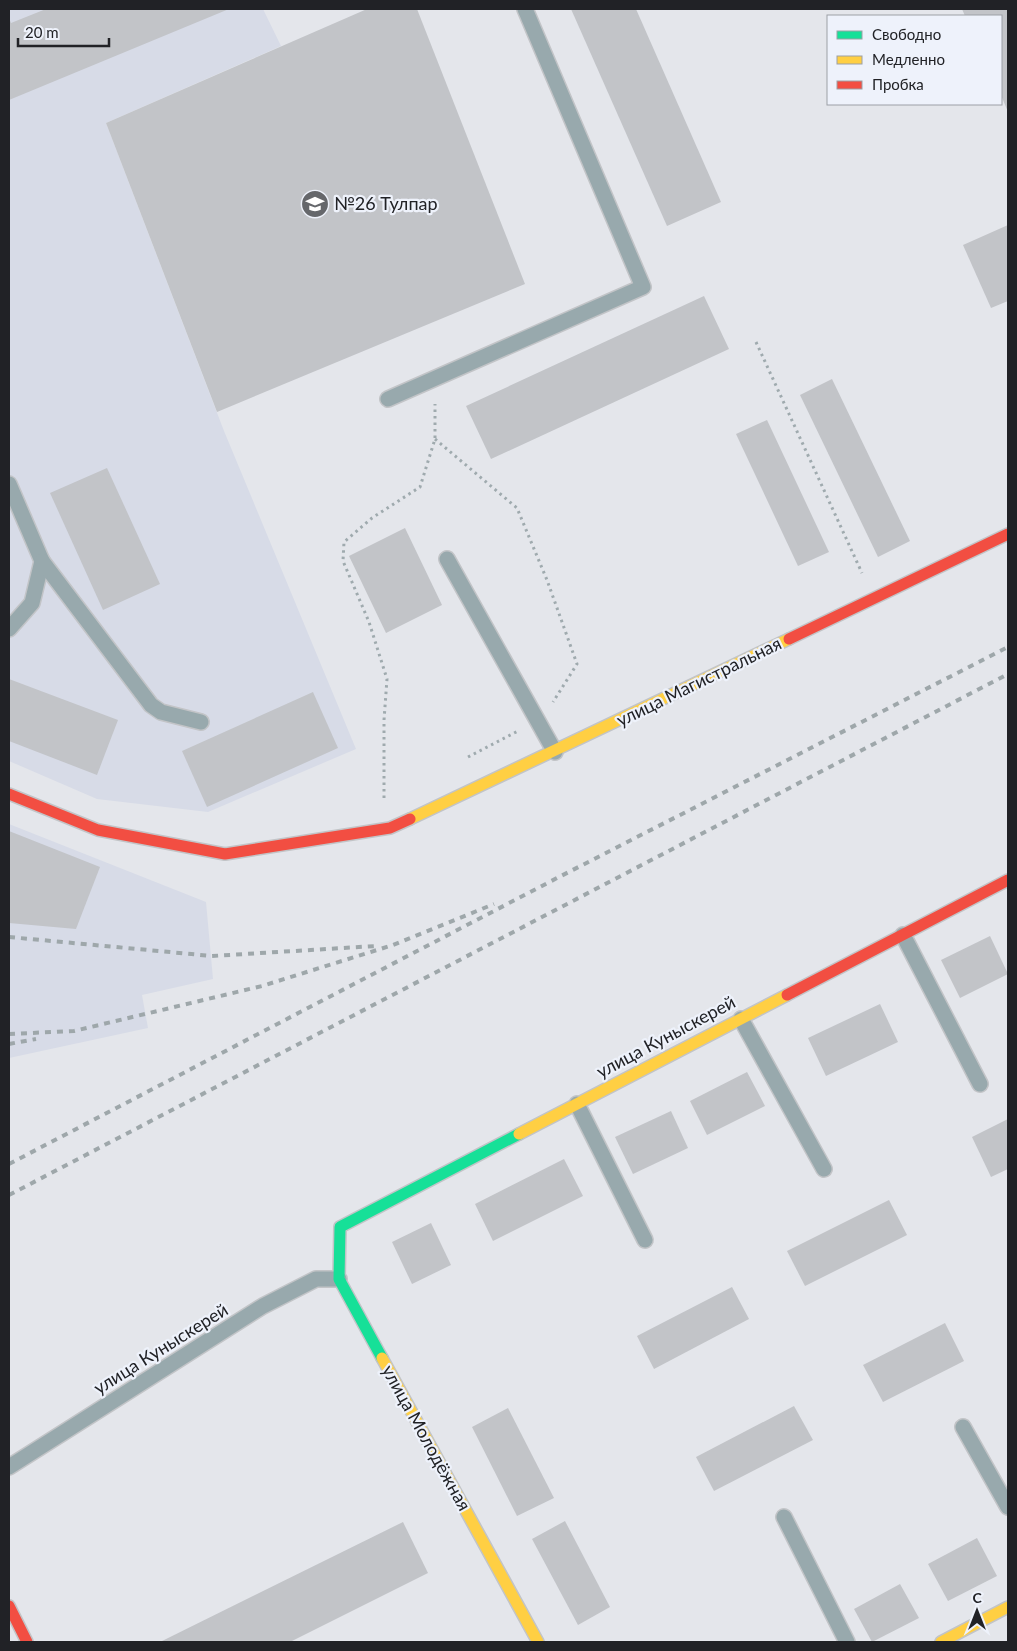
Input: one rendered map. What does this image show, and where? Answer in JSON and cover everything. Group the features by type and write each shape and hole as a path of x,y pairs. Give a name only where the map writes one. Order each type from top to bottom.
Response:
{"street":[{"name":"улица Магистральная","path":"9,794 98,830 224,854 390,828 555,752 1008,534"},
{"name":"улица Куныскерей","path":"340,1227 1008,880"},
{"name":"улица Молодёжная","path":"340,1227 339,1279 538,1642"},
{"path":"9,1606 27,1642"},
{"path":"941,1642 1008,1607"}],"lane":[{"path":"388,399 643,287 524,9"},
{"path":"9,484 42,561 151,705 161,712 201,722"},
{"path":"447,559 555,752"},
{"path":"9,629 32,603 42,561"},
{"path":"903,935 980,1084"},
{"path":"741,1019 824,1169"},
{"path":"577,1104 645,1240"},
{"name":"улица Куныскерей","path":"9,1467 263,1306 316,1279 339,1279"},
{"path":"963,1427 1008,1507"},
{"path":"784,1517 847,1642"}],"path":[{"path":"756,342 874,598"},
{"path":"390,828 384,802 384,720 387,679 369,622 344,561 344,542 372,518 420,487 435,439 434,379"}],"shaded area":[{"path":"9,9 263,9 281,46 106,123 224,431 356,749 208,812 97,799 9,761"},
{"path":"9,824 206,902 213,979 142,995 148,1028 9,1058"}],"building":[{"path":"46,9 229,9 9,100 9,18 11,23"},
{"name":"№26 Тулпар","path":"367,9 417,9 525,284 217,412 106,123"},
{"path":"571,9 636,9 721,202 667,226"},
{"path":"962,9 1008,9 1008,112 1002,97 1002,15 965,15"},
{"path":"1008,225 1008,301 991,308 963,245"},
{"path":"704,296 729,349 491,459 466,406"},
{"path":"832,379 910,541 878,557 800,395"},
{"path":"767,420 829,552 798,566 736,434"},
{"path":"107,468 160,584 103,610 50,493"},
{"path":"405,528 442,605 386,633 349,556"},
{"path":"9,679 118,720 97,775 9,741"},
{"path":"313,692 338,748 207,807 182,751"},
{"path":"9,831 100,867 76,929 9,923"},
{"path":"990,936 1008,974 960,998 941,960"},
{"path":"880,1004 898,1042 826,1076 808,1038"},
{"path":"747,1072 765,1106 707,1135 690,1101"},
{"path":"671,1111 688,1148 633,1174 615,1137"},
{"path":"1008,1119 1008,1169 991,1177 972,1137"},
{"path":"564,1159 583,1196 493,1241 475,1204"},
{"path":"889,1200 907,1235 805,1286 787,1251"},
{"path":"431,1223 451,1265 412,1284 392,1242"},
{"path":"732,1287 749,1319 654,1369 637,1336"},
{"path":"945,1323 964,1361 883,1402 863,1365"},
{"path":"794,1406 813,1440 714,1491 696,1457"},
{"path":"508,1408 554,1498 517,1516 472,1427"},
{"path":"565,1521 610,1607 578,1625 532,1539"},
{"path":"403,1522 428,1573 290,1642 160,1642"},
{"path":"977,1538 997,1576 948,1601 928,1564"},
{"path":"900,1584 919,1618 872,1642 854,1609"}],"railway":[{"path":"9,1164 559,877 1008,647"},
{"path":"9,1195 1008,674"},
{"path":"9,1034 74,1031 262,986 393,945 494,904"},
{"path":"9,937 212,956 376,946"},
{"path":"9,1044 36,1039"}],"traffic: fast":[{"path":"382,1358 339,1279 340,1227 519,1134"}],"traffic: slow":[{"path":"410,819 789,639"},
{"path":"519,1134 787,995"},
{"path":"382,1358 538,1642"},
{"path":"941,1642 1008,1607"}],"traffic: jam":[{"path":"789,639 1008,534"},
{"path":"9,794 98,830 225,854 390,828 410,819"},
{"path":"787,995 1008,880"},
{"path":"9,1606 27,1642"}],"place":[{"name":"№26 Тулпар","path":"315,204"}]}
